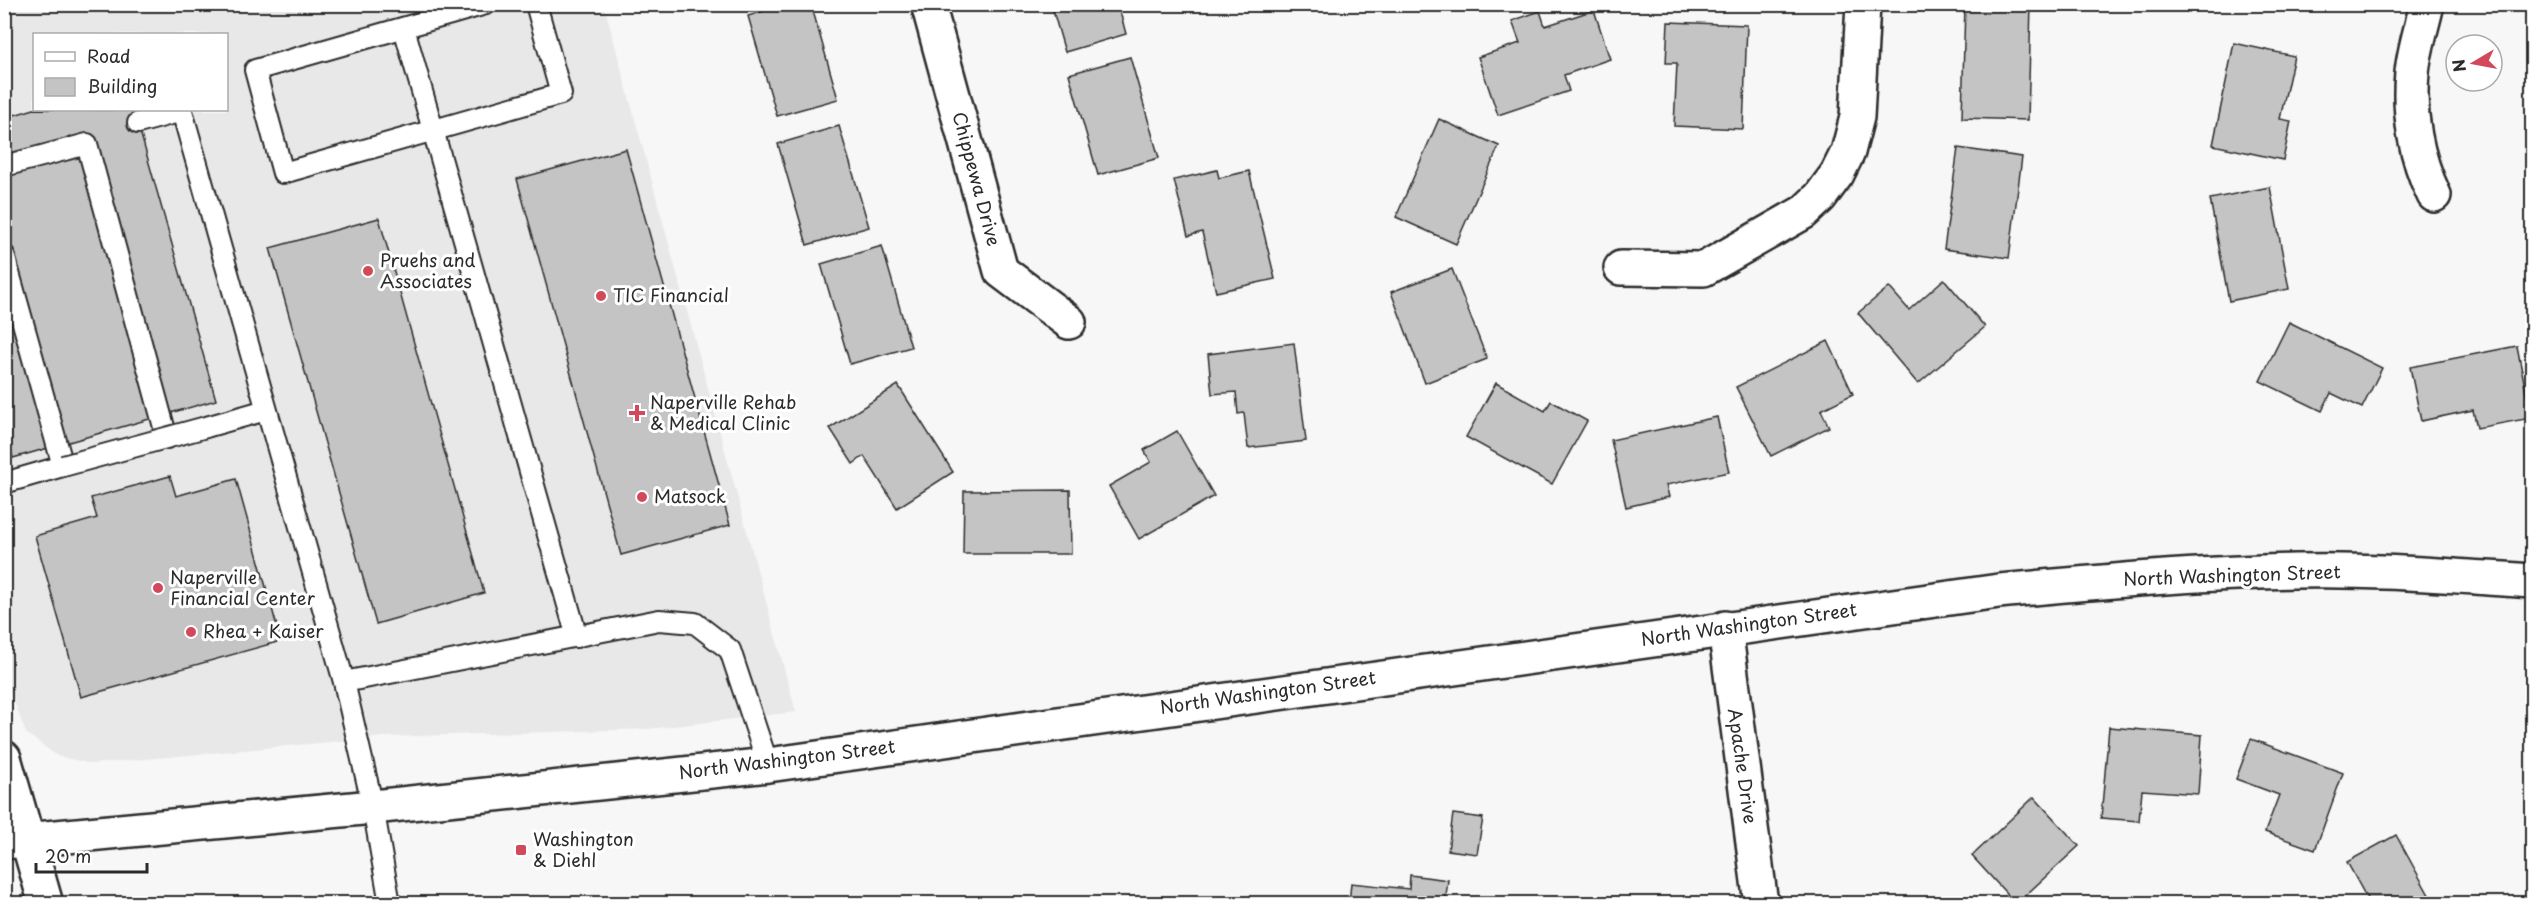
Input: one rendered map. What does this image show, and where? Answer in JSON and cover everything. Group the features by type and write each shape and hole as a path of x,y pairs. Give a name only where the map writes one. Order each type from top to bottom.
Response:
{"main road":[{"name":"Chippewa Drive","path":"928,4 1001,271 1069,322"},
{"path":"1621,268 1704,269 1803,212 1820,196 1837,174 1848,152 1857,117 1863,4"},
{"path":"2427,4 2412,72 2412,99 2418,152 2425,176 2434,195"},
{"name":"North Washington Street","path":"17,841 373,807 768,765 1999,591 2155,577 2296,571 2431,574 2532,581"},
{"name":"Apache Drive","path":"1725,628 1761,903"},
{"path":"4,758 17,841 46,903"}],"lane":[{"path":"486,4 255,70 283,173 561,94 536,4"},
{"path":"404,28 577,637"},
{"path":"138,123 182,111 344,682 373,807 390,903"},
{"path":"10,165 87,144 167,438"},
{"path":"4,255 63,466"},
{"path":"4,483 266,410"},
{"path":"344,682 658,620 695,623 730,650 768,765"}],"shaded area":[{"path":"4,5 604,5 796,712 648,729 384,737 92,764 57,756 26,733 4,675"}],"building":[{"path":"787,4 811,4 838,99 777,116 748,16"},
{"path":"1051,4 1118,4 1126,34 1065,52"},
{"path":"1965,4 2031,4 2028,120 1962,118"},
{"path":"1594,10 1610,59 1564,75 1569,91 1498,115 1478,57 1520,43 1512,21 1540,11 1545,26"},
{"path":"1668,22 1747,25 1743,129 1674,126 1677,63 1666,63"},
{"path":"2234,43 2294,56 2280,119 2291,121 2283,160 2213,145"},
{"path":"1130,57 1159,158 1098,175 1069,74"},
{"path":"33,109 134,111 216,400 13,458 4,429 4,118"},
{"path":"1439,119 1499,146 1456,244 1396,217"},
{"path":"839,126 869,227 807,245 778,144"},
{"path":"1958,148 2022,157 2009,258 1944,249"},
{"path":"626,149 730,525 621,555 517,179"},
{"path":"1217,170 1219,178 1249,171 1275,279 1216,292 1202,232 1188,236 1174,180"},
{"path":"2270,187 2289,289 2229,301 2210,199"},
{"path":"379,218 484,593 376,624 270,248"},
{"path":"882,246 911,347 850,364 821,264"},
{"path":"1452,269 1487,359 1425,383 1391,292"},
{"path":"1944,279 1985,327 1918,384 1858,313 1889,287 1909,310"},
{"path":"2289,322 2382,368 2362,408 2331,393 2322,411 2260,381"},
{"path":"1828,341 1853,394 1821,410 1829,427 1771,456 1736,387"},
{"path":"1294,343 1306,441 1248,448 1244,413 1238,414 1236,392 1212,394 1208,354"},
{"path":"2517,346 2531,418 2477,428 2473,410 2421,421 2410,367"},
{"path":"1496,383 1545,411 1551,401 1587,421 1552,484 1466,437"},
{"path":"898,385 953,472 897,508 864,456 853,464 830,428"},
{"path":"1717,417 1729,472 1666,485 1669,497 1626,507 1611,440"},
{"path":"1177,431 1214,496 1139,539 1109,486 1151,462 1144,450"},
{"name":"Naperville Financial Center","path":"170,476 176,496 236,479 281,641 81,697 35,536 97,518 91,498"},
{"path":"1070,490 1071,554 963,554 964,491"},
{"path":"2109,727 2202,735 2198,794 2142,790 2139,821 2101,818"},
{"path":"2251,739 2343,773 2315,850 2265,832 2279,795 2236,779"},
{"path":"2034,797 2079,846 2016,904 1972,856"},
{"path":"1453,814 1483,818 1477,854 1448,850"},
{"path":"2396,835 2434,904 2370,904 2347,862"},
{"path":"1410,875 1448,880 1445,904 1349,904 1351,883 1409,889"}],"place":[{"name":"Pruehs and Associates","path":"368,271"},
{"name":"TIC Financial","path":"601,296"},
{"name":"Naperville Rehab & Medical Clinic","path":"637,413"},
{"name":"Matsock","path":"642,497"},
{"name":"Naperville Financial Center","path":"158,588"},
{"name":"Rhea + Kaiser","path":"191,632"},
{"name":"Washington & Diehl","path":"521,850"}]}
